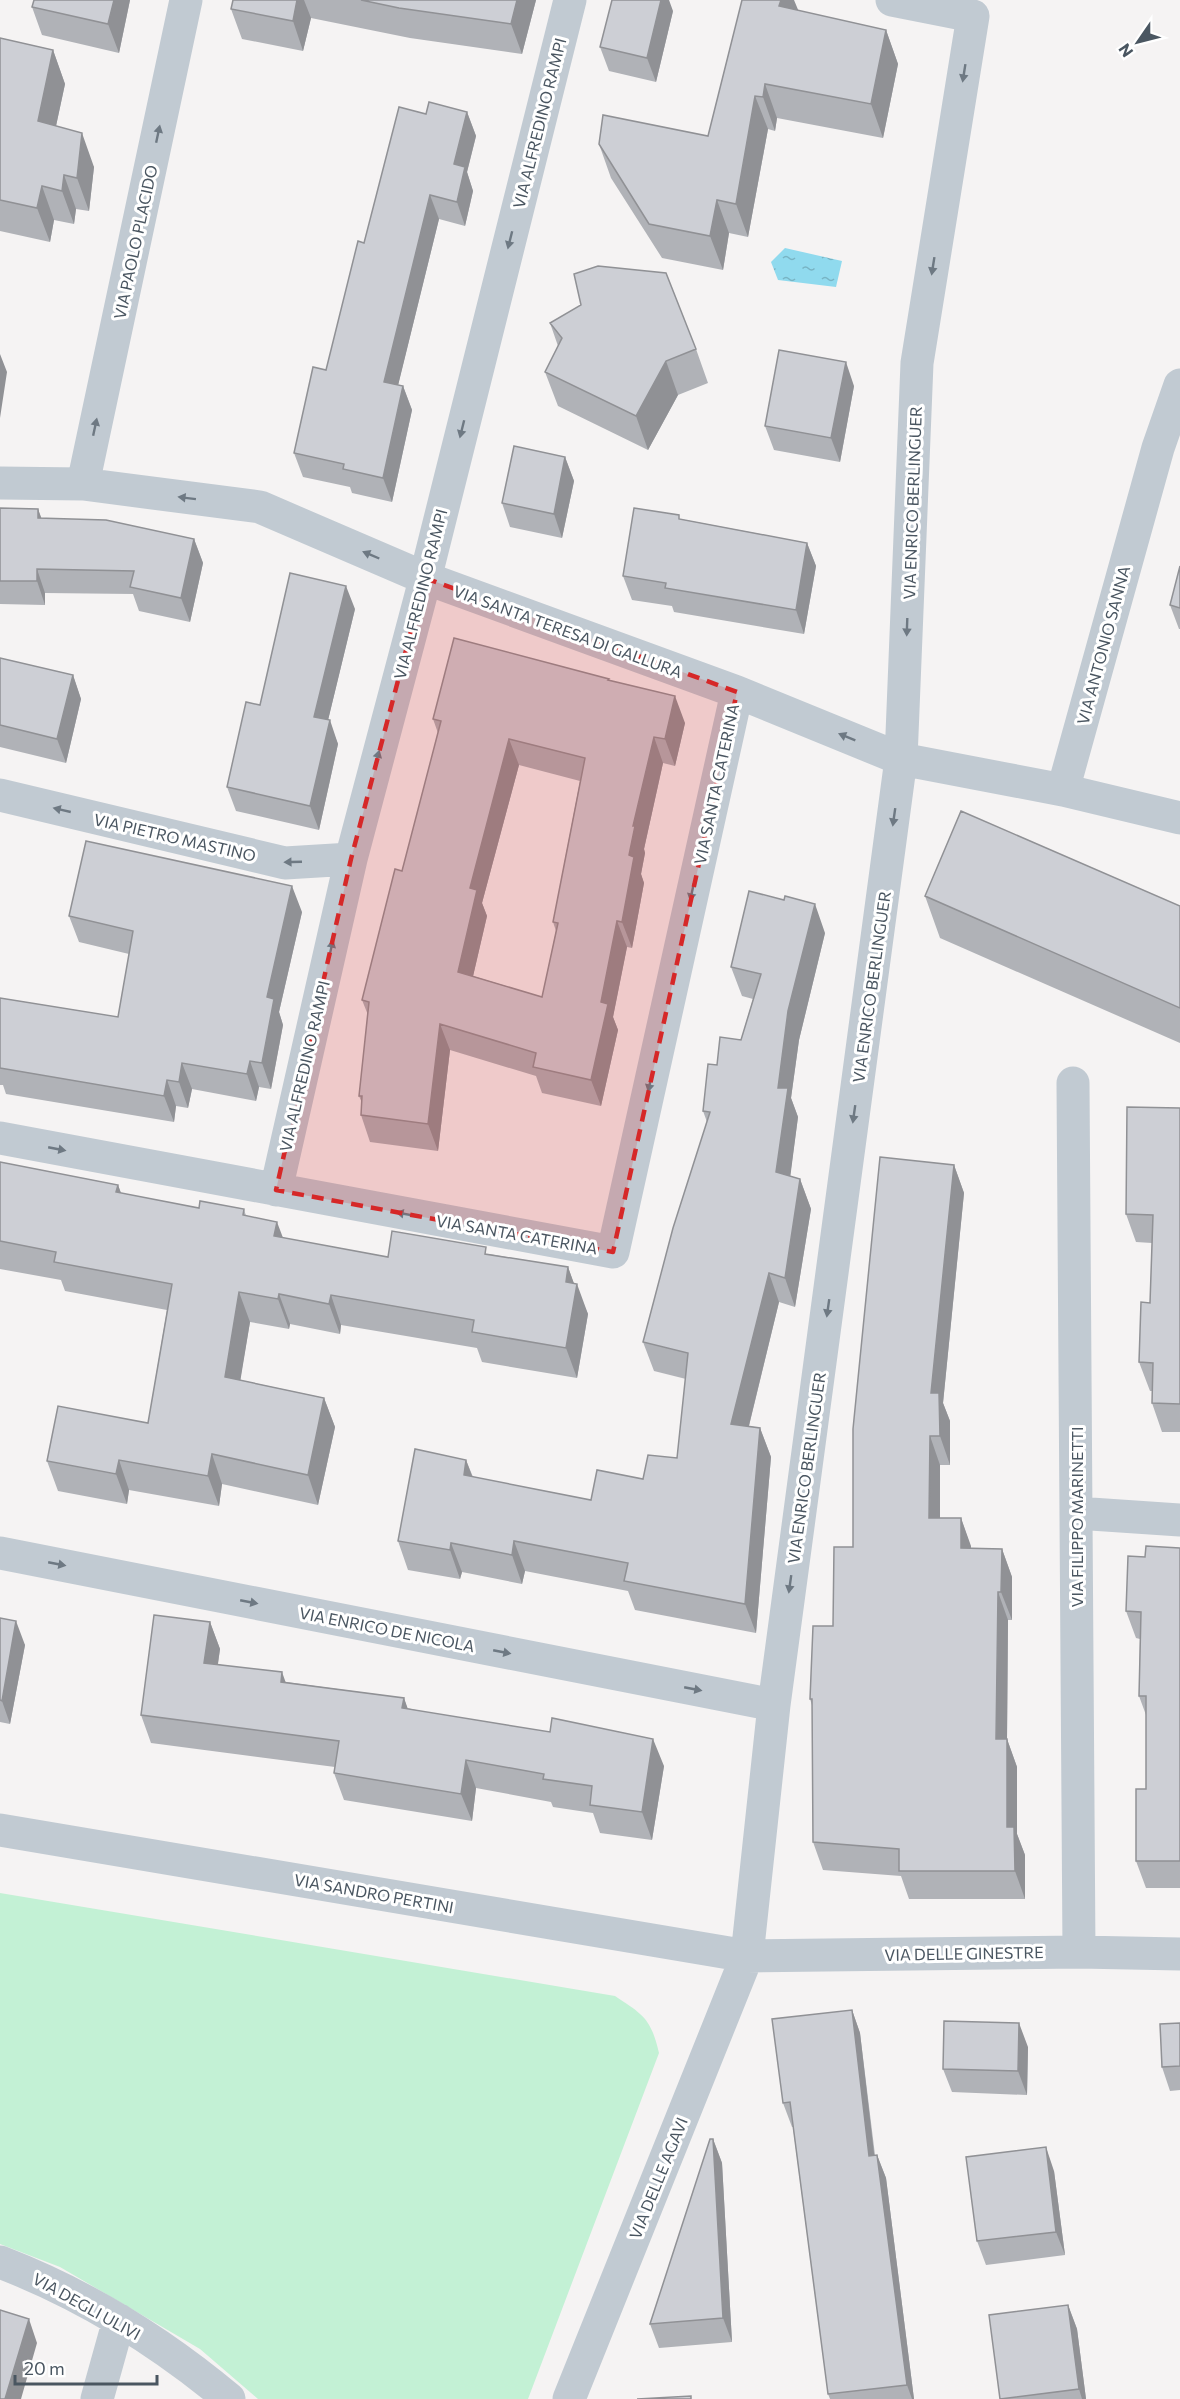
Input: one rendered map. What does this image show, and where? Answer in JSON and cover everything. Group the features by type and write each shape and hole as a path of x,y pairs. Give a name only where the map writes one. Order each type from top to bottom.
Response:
{"street":[{"name":"VIA PAOLO PLACIDO","path":"83,484 186,0"},
{"name":"VIA ALFREDINO RAMPI","path":"276,1190 351,859 425,579 570,0"},
{"name":"VIA ENRICO BERLINGUER","path":"747,1956 774,1705 902,759 918,363 973,16 892,0"},
{"name":"VIA ANTONIO SANNA","path":"1063,790 1158,448 1180,385"},
{"name":"VIA SANTA TERESA DI GALLURA","path":"0,483 83,484 260,507 425,579 737,692 902,759 1063,790"},
{"name":"VIA SANTA CATERINA","path":"0,1138 613,1252 737,692"},
{"path":"1063,790 1180,818"},
{"name":"VIA PIETRO MASTINO","path":"0,795 285,863 351,859"},
{"name":"VIA FILIPPO MARINETTI","path":"1073,1083 1079,1952"},
{"path":"1076,1513 1180,1520"},
{"name":"VIA ENRICO DE NICOLA","path":"0,1553 774,1705"},
{"name":"VIA SANDRO PERTINI","path":"0,1830 747,1956"},
{"name":"VIA DELLE GINESTRE","path":"747,1956 1079,1952 1180,1954"},
{"name":"VIA DELLE AGAVI","path":"569,2399 747,1956"},
{"name":"VIA DEGLI ULIVI","path":"0,2262 23,2271 119,2320 195,2370 229,2399"},
{"path":"97,2399 119,2320"}],"highlighted area":[{"path":"425,578 737,692 613,1252 276,1190 351,859"}],"green space":[{"path":"0,1893 615,1996 640,2013 653,2032 659,2053 528,2399 258,2399 200,2349 60,2267 0,2244"}],"water":[{"path":"785,248 842,261 836,287 778,280 771,262"}],"building":[{"path":"34,0 114,0 108,24 32,7"},
{"path":"233,0 297,0 293,21 231,9"},
{"path":"361,0 517,0 511,24 399,8"},
{"path":"612,0 661,0 647,58 600,47"},
{"path":"742,0 781,0 779,6 886,30 871,104 765,84 763,97 755,96 736,204 717,200 710,236 649,224 599,144 603,115 708,136"},
{"path":"0,38 53,50 38,121 82,133 77,178 64,175 62,191 42,186 37,208 0,200"},
{"path":"429,102 467,112 454,164 465,167 457,202 430,195 384,382 403,386 383,478 343,469 344,464 294,453 313,367 326,370 358,241 364,243 399,107 426,114"},
{"path":"598,266 666,273 696,349 666,361 636,416 545,372 562,338 550,323 581,305 574,274"},
{"path":"779,350 846,362 831,438 765,426"},
{"path":"514,446 565,457 554,514 502,503"},
{"path":"0,508 38,509 38,518 106,520 194,539 181,598 130,587 134,571 37,569 37,581 0,581"},
{"path":"634,508 679,515 679,519 807,543 796,610 665,588 666,583 623,576"},
{"path":"1180,566 1180,608 1170,605"},
{"path":"290,573 346,586 314,717 330,720 310,806 227,787 246,702 260,705"},
{"path":"454,638 675,696 665,739 654,737 633,826 635,826 629,855 634,857 622,922 617,921 601,1002 608,1004 591,1080 533,1067 536,1053 440,1024 428,1124 361,1115 362,1096 359,1096 369,1002 362,1000 395,869 402,871 441,721 433,719","holes":["509,739 585,758 553,922 558,923 542,997 458,972 477,890 470,888"]},
{"path":"0,658 73,675 57,739 0,725"},
{"path":"961,811 1180,906 1180,1008 925,896"},
{"path":"86,841 292,886 267,997 274,999 262,1063 250,1061 247,1074 182,1063 179,1082 167,1080 164,1096 0,1068 0,998 118,1017 133,931 69,916"},
{"path":"749,891 784,900 785,896 815,904 788,1011 778,1088 788,1088 776,1172 800,1179 785,1278 769,1273 731,1424 760,1428 745,1604 624,1581 628,1563 514,1541 512,1555 451,1543 450,1550 398,1541 415,1449 466,1460 464,1475 591,1500 597,1470 643,1479 648,1455 677,1458 688,1353 643,1342 673,1228 710,1112 703,1111 708,1064 717,1065 720,1037 741,1040 761,974 731,967"},
{"path":"1127,1107 1180,1108 1180,1404 1152,1403 1153,1363 1139,1362 1141,1302 1150,1303 1153,1215 1126,1214"},
{"path":"880,1157 954,1165 931,1393 939,1393 940,1436 930,1436 929,1518 961,1518 961,1548 1002,1549 1001,1592 998,1592 996,1739 1007,1739 1007,1827 1014,1827 1015,1871 899,1871 899,1849 813,1842 812,1699 810,1699 813,1626 833,1626 834,1547 853,1547 853,1429"},
{"path":"0,1162 118,1185 116,1192 199,1208 200,1201 244,1209 243,1215 277,1222 274,1236 388,1257 392,1231 486,1247 485,1254 568,1267 566,1282 577,1284 566,1348 472,1332 474,1320 331,1295 329,1304 279,1294 278,1299 239,1292 225,1377 324,1398 308,1475 212,1454 208,1476 119,1460 116,1474 47,1461 58,1406 148,1423 172,1284 54,1262 56,1252 0,1241"},
{"path":"1146,1546 1180,1548 1180,1861 1136,1861 1136,1789 1146,1789 1146,1696 1139,1696 1141,1612 1126,1611 1128,1556 1145,1557"},
{"path":"154,1615 210,1622 204,1663 282,1672 281,1682 404,1698 402,1708 550,1732 552,1718 653,1739 642,1812 590,1805 592,1786 543,1779 544,1774 466,1760 461,1794 334,1773 339,1741 141,1715"},
{"path":"0,1618 16,1621 2,1701 0,1700"},
{"path":"852,2010 869,2156 877,2155 907,2385 828,2394 790,2102 783,2103 772,2019"},
{"path":"944,2021 1019,2023 1018,2071 943,2069"},
{"path":"1180,2023 1180,2066 1162,2067 1160,2024"},
{"path":"710,2139 713,2139 723,2318 650,2324"},
{"path":"1046,2147 1056,2232 977,2241 966,2157"},
{"path":"1068,2305 1079,2389 1000,2399 989,2315"},
{"path":"0,2310 29,2319 5,2399 0,2399"},
{"path":"691,2396 691,2399 637,2399"}]}
